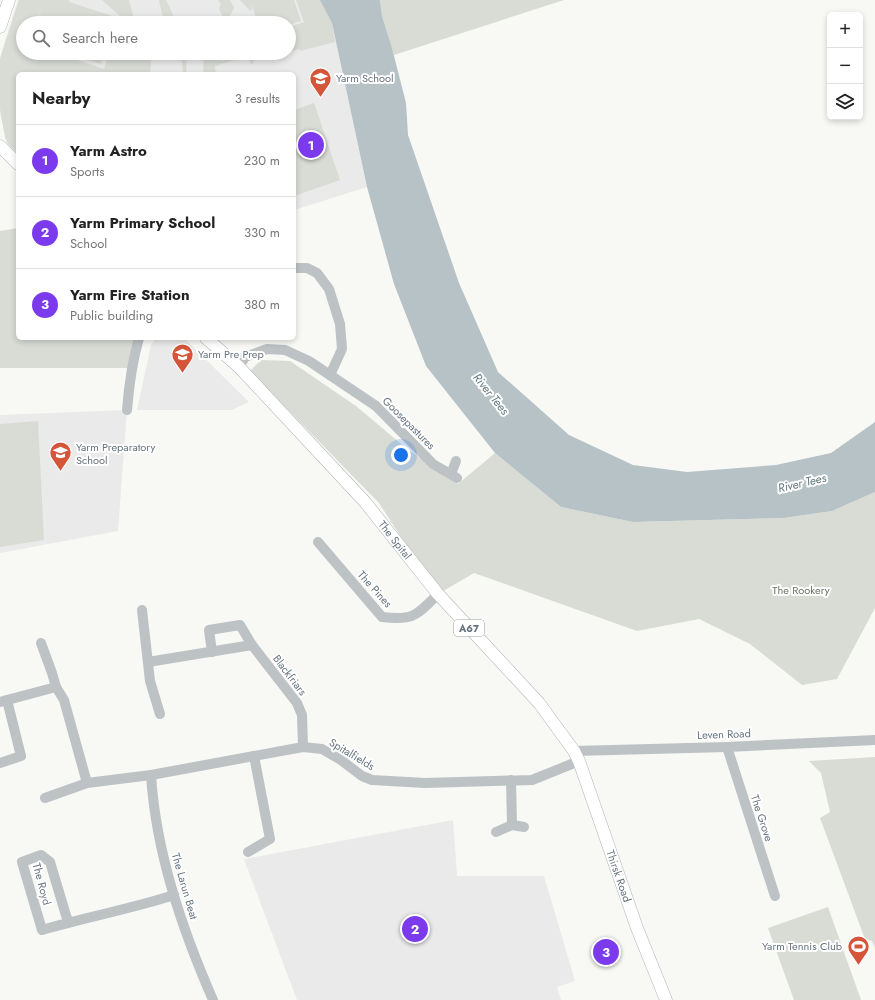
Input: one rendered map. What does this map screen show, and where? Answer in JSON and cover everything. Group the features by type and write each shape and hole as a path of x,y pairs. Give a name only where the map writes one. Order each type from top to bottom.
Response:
{"main road":[{"path":"1,19 9,0"},
{"path":"0,146 16,162"},
{"name":"The Spital","path":"208,340 239,367 365,502 438,594 539,703 577,756"},
{"name":"Thirsk Road","path":"577,756 637,928 666,1000"}],"street":[{"path":"296,268 307,268 317,273 329,289 340,324 342,349 330,375"},
{"path":"127,410 129,383 134,354 138,340"},
{"name":"Goosepastures","path":"239,367 245,357 267,349 285,350 309,361 376,406 433,464 454,476 456,461"},
{"name":"The Pines","path":"330,541 320,545 382,617 407,619 421,612 438,594"},
{"path":"142,610 150,681 160,714"},
{"name":"Blackfriars","path":"212,652 209,630 240,625 252,645 297,702 302,715 304,747"},
{"path":"42,643 56,687 64,700 87,783"},
{"path":"148,662 252,645"},
{"path":"0,763 22,756 3,701 56,687"},
{"name":"Leven Road","path":"577,756 727,746 875,740"},
{"name":"The Grove","path":"727,746 775,896"},
{"name":"Spitalfields","path":"45,798 87,783 151,775 304,747 322,749 341,760 362,776 372,780 425,783 532,780 577,756"},
{"path":"248,852 270,839 254,756"},
{"name":"The Larun Beat","path":"151,775 152,795 165,864 195,959 213,1000"},
{"path":"511,780 512,825"},
{"path":"496,832 512,825 524,828"},
{"name":"The Royd","path":"68,922 50,862 41,855 22,862 42,930 174,895"}],"shaded area":[{"name":"Yarm School","path":"18,0 320,0 332,23 367,187 296,209 296,72 16,72 16,153 7,144 0,112 0,57"},
{"name":"Yarm Pre Prep","path":"155,340 186,340 249,402 232,410 137,410 151,345"},
{"name":"Yarm Preparatory School","path":"127,410 118,531 0,553 0,415"},
{"path":"453,820 457,876 544,876 575,981 557,987 561,1000 297,1000 244,859"}],"green space":[{"path":"19,0 69,0 69,2 113,16 39,16 42,5 38,16 16,16 16,60 77,60 104,69 107,60 150,60 151,63 150,72 16,72 16,152 8,144 5,137 0,109 0,59"},
{"path":"102,0 129,0 133,16 120,16"},
{"path":"159,0 166,0 174,16 163,16"},
{"path":"218,0 230,0 234,8 230,16 222,16 219,9 221,4"},
{"path":"240,0 294,0 301,21 296,23 296,16 255,16 251,4 252,10 250,11"},
{"path":"296,0 321,0 332,23 335,42 300,51 299,49 296,50 296,25 304,22"},
{"path":"380,0 564,0 394,55 382,16"},
{"path":"88,60 102,60 101,64"},
{"path":"182,60 187,60 186,72 183,72"},
{"path":"204,60 235,60 215,66 216,72 203,72"},
{"path":"250,60 252,60 254,63 251,64"},
{"path":"314,103 340,180 296,195 296,109"},
{"path":"16,228 16,340 135,340 128,368 0,368 0,231"},
{"name":"The Rookery","path":"261,360 290,361 356,406 406,448 458,484 495,453 561,507 633,522 784,518 832,511 875,492 875,608 837,679 802,685 750,644 699,619 637,631 474,573 438,594 379,503 250,371"},
{"path":"38,421 44,540 0,547 0,424"},
{"path":"875,757 875,948 872,941 865,939 820,818 830,812 821,773 809,761"},
{"path":"828,907 861,1000 794,1000 768,928"}],"water":[{"name":"River Tees","path":"320,0 380,0 382,16 406,103 408,135 459,283 498,372 569,435 633,465 687,472 776,465 831,453 875,422 875,492 832,511 784,518 633,522 561,507 495,453 426,366 394,284 367,187 332,23"}],"place":[{"name":"Yarm School","path":"321,98"},
{"name":"Yarm Astro","path":"311,145"},
{"name":"Yarm Pre Prep","path":"182,374"},
{"name":"Yarm Preparatory School","path":"61,472"},
{"name":"Yarm Primary School","path":"415,929"},
{"name":"Yarm Fire Station","path":"606,952"},
{"name":"Yarm Tennis Club","path":"858,966"}]}
